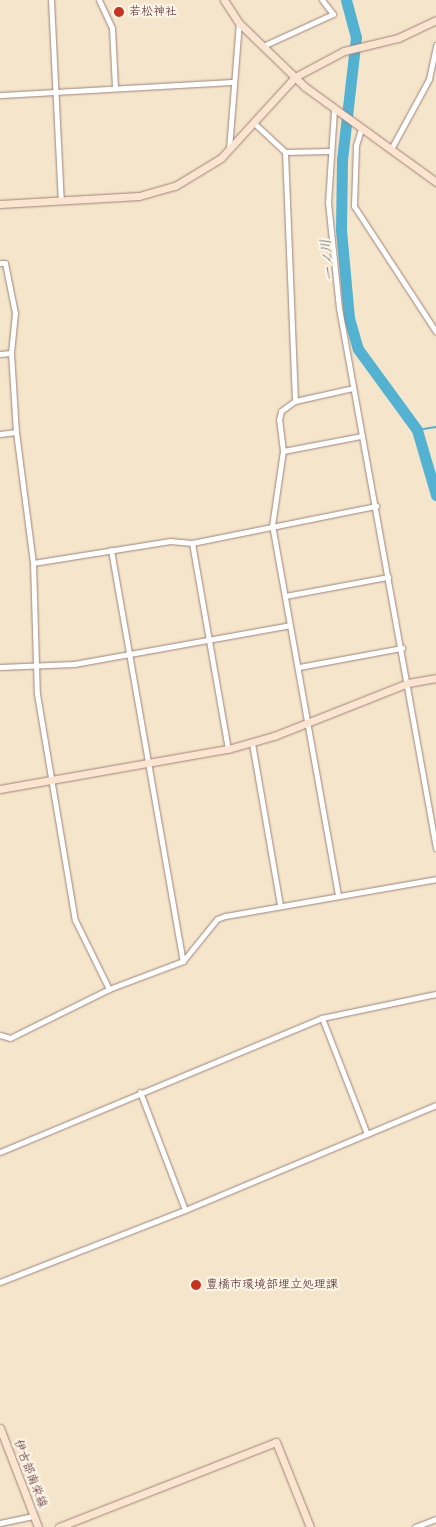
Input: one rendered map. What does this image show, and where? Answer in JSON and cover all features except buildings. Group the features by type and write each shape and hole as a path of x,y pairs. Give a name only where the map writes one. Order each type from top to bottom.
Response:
{"street":[{"path":"51,0 61,201"},
{"path":"99,0 112,28 115,88"},
{"path":"224,0 239,23 295,77 336,111 391,148 436,182"},
{"path":"263,46 332,14 322,0"},
{"path":"0,204 61,201 159,192 191,178 229,150 295,77 344,51 398,38 436,20"},
{"path":"229,150 239,23"},
{"path":"391,148 429,79 436,45"},
{"path":"0,95 234,82"},
{"path":"336,111 330,151 328,202 339,308 353,375 353,388 361,436 402,648 436,848"},
{"path":"254,123 285,152 330,151"},
{"path":"359,128 356,144 354,206 436,332"},
{"path":"285,152 295,401"},
{"path":"0,263 5,263 15,313 11,353 16,432 33,564 37,694 75,920 109,989"},
{"path":"0,354 11,353"},
{"path":"338,895 272,526 283,451 281,412 295,401 353,388"},
{"path":"0,434 16,432"},
{"path":"283,451 361,436"},
{"path":"33,564 170,541 192,542 376,506"},
{"path":"192,542 228,750"},
{"path":"111,550 183,961"},
{"path":"285,596 388,577"},
{"path":"0,667 74,664 290,625"},
{"path":"298,666 402,648"},
{"path":"0,789 228,750 307,724 408,683 436,678"},
{"path":"252,743 280,905"},
{"path":"0,1035 10,1038 109,989 183,961 217,918 436,878"},
{"path":"0,1152 140,1092 322,1018 436,994"},
{"path":"322,1018 367,1134"},
{"path":"140,1092 185,1210"},
{"path":"0,1282 185,1210 436,1105"},
{"name":"伊古部南栄線","path":"0,1428 38,1527"},
{"path":"59,1527 276,1442 310,1527"},
{"path":"0,1523 34,1516"},
{"path":"415,1527 436,1519"}],"waterway":[{"name":"一ノ川","path":"346,0 356,37 342,160 341,230 349,318 358,349 417,430 436,495"},
{"path":"417,430 436,427"}],"place":[{"name":"若松神社","path":"119,12"},
{"name":"豊橋市環境部埋立処理課","path":"196,1285"}]}
